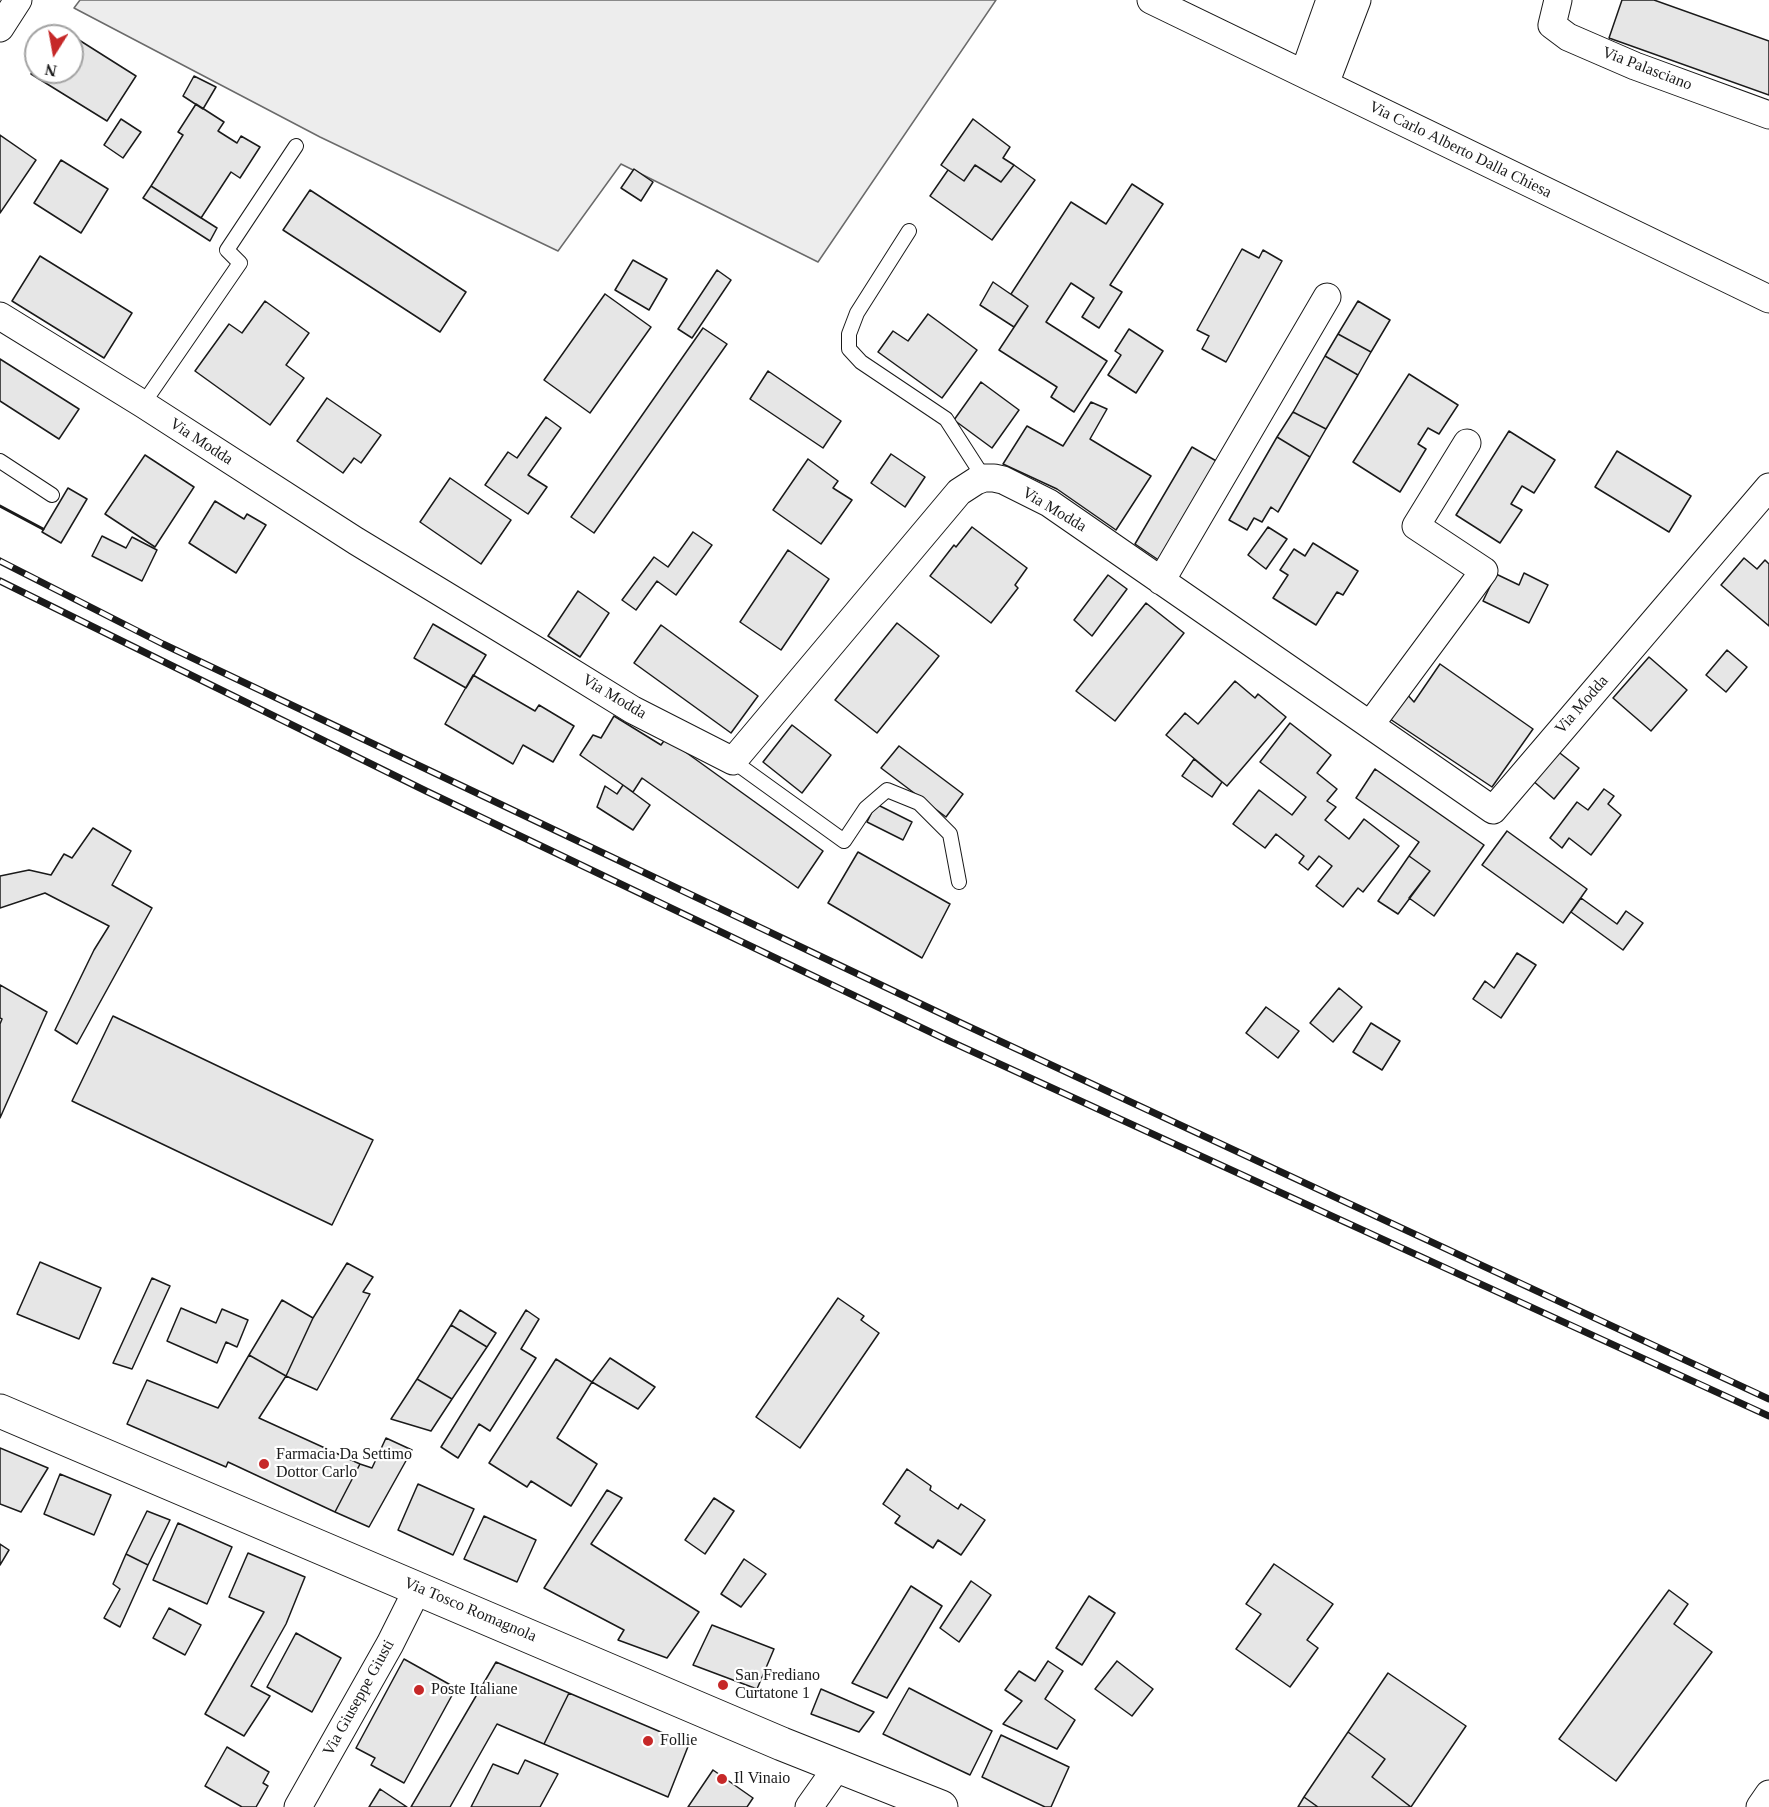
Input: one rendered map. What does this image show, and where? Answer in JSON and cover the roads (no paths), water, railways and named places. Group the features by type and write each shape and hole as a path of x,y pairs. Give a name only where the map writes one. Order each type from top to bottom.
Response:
{"main road":[{"name":"Via Tosco Romagnola","path":"0,1411 681,1701 940,1807"}],"street":[{"path":"0,28 18,0"},
{"name":"Via Carlo Alberto Dalla Chiesa","path":"1150,0 1769,299"},
{"path":"1315,79 1329,0"},
{"path":"1315,79 1357,0"},
{"name":"Via Palasciano","path":"1558,0 1552,24 1568,37 1635,66 1769,115"},
{"path":"1161,581 1327,297"},
{"name":"Via Modda","path":"0,315 143,404 356,542 633,711 733,761"},
{"path":"1370,725 1484,571 1416,526 1467,443"},
{"path":"733,761 959,492 984,478"},
{"name":"Via Modda","path":"984,478 1003,480 1049,503 1493,810 1769,487"},
{"name":"Via Giuseppe Giusti","path":"298,1807 390,1644 418,1588"},
{"path":"809,1807 838,1766"},
{"path":"1760,1807 1769,1794"}],"lane":[{"path":"143,404 240,262 227,250 296,146"},
{"path":"909,231 857,313 849,333 849,349 861,362 946,419 984,478"},
{"path":"0,461 52,495"},
{"path":"733,761 844,841 866,808 887,790 919,803 950,834 959,882"}],"railway":[{"path":"0,561 163,644 961,1023 1769,1399"},
{"path":"0,581 426,791 945,1039 1769,1416"}],"place":[{"name":"Farmacia Da Settimo Dottor Carlo","path":"264,1464"},
{"name":"San Frediano Curtatone 1","path":"723,1685"},
{"name":"Poste Italiane","path":"419,1690"},
{"name":"Follie","path":"648,1741"},
{"name":"Il Vinaio","path":"722,1779"}]}
